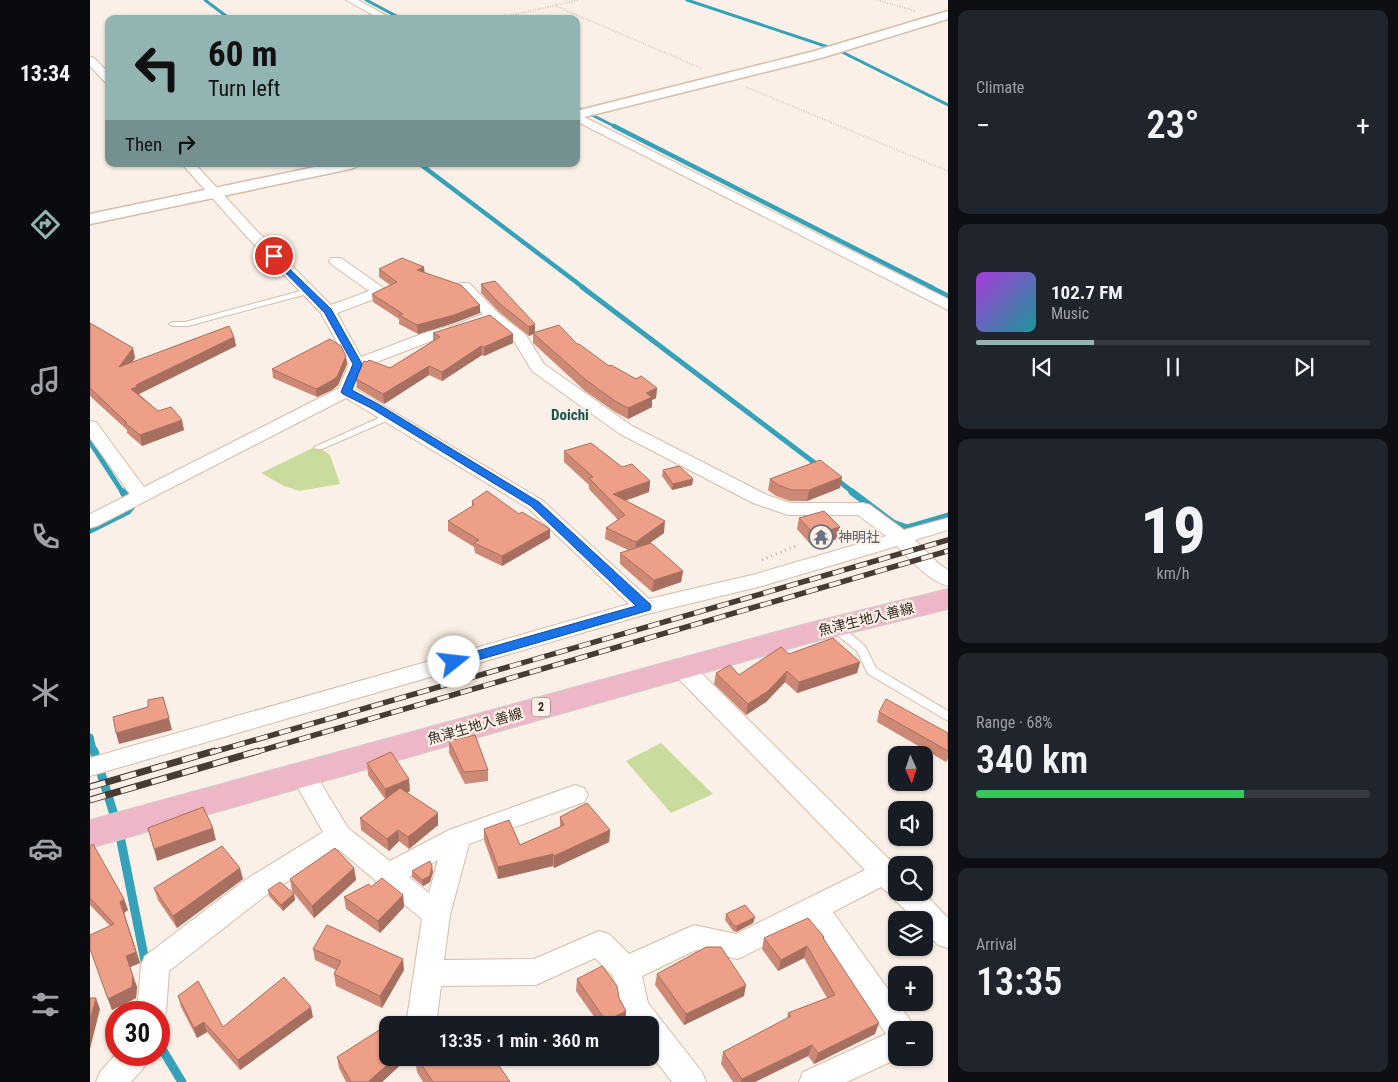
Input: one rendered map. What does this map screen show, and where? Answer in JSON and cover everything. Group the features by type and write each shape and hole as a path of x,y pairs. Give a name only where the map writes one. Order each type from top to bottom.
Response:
{"main road":[{"name":"魚津生地入善線","path":"95,832 834,626 948,599"}],"street":[{"path":"352,0 380,15"},
{"path":"580,114 816,55 948,15"},
{"path":"90,60 105,76"},
{"path":"580,117 948,305"},
{"path":"191,167 251,233 328,311 358,364"},
{"path":"90,219 336,167"},
{"path":"328,311 380,292 336,261"},
{"path":"464,286 493,316 520,338 538,367 626,430 760,499 788,509 863,509 900,537 932,570 948,579"},
{"path":"90,522 346,392 358,364 432,335 462,328 493,316"},
{"path":"346,392 390,416 535,504 645,607"},
{"path":"90,426 141,495"},
{"path":"90,767 645,607 755,582 948,524"},
{"path":"682,668 888,876"},
{"path":"302,774 339,835 386,876 436,915"},
{"path":"386,876 458,837 575,795"},
{"path":"152,1001 155,965 255,888 339,835"},
{"path":"422,1016 436,915 458,837"},
{"path":"626,970 694,937 738,947 815,908 888,879"},
{"path":"914,901 948,936"},
{"path":"815,908 894,1021"},
{"path":"428,973 536,972 599,943 626,970 635,1009 640,1016"},
{"path":"659,1040 691,1082"},
{"path":"814,1082 888,1048"},
{"path":"112,1082 126,1066"}],"lane":[{"path":"173,324 185,324 308,291"},
{"path":"319,447 390,416"},
{"path":"834,626 861,649 872,671 948,717"}],"path":[{"path":"513,15 579,0"},
{"path":"556,6 577,15"},
{"path":"580,16 948,171"}],"green space":[{"path":"317,446 330,455 340,484 299,491 284,486 261,473"},
{"path":"661,743 713,794 671,813 626,761"}],"building":[{"path":"402,258 424,267 417,270 461,285 480,305 454,315 417,325 399,315 403,314 372,294 397,282 379,269"},
{"path":"495,281 535,324 529,327 499,303 481,284"},
{"path":"490,315 513,334 484,347 481,346 442,372 429,366 383,394 356,379 364,361 367,362 369,360 390,368 440,337 433,333"},
{"path":"90,323 133,348 119,367 229,326 234,337 131,389 158,411 171,407 182,420 140,435 125,423 127,423 90,388"},
{"path":"559,325 577,344 609,366 611,365 636,379 641,376 657,388 646,393 652,397 628,408 586,380 533,333"},
{"path":"330,339 341,346 346,356 337,377 316,389 272,369"},
{"path":"591,443 622,467 632,464 650,481 613,494 665,521 636,542 606,528 625,515 589,478 593,477 564,451"},
{"path":"820,460 842,477 809,490 792,490 778,485 770,479"},
{"path":"679,466 693,479 673,484 663,470"},
{"path":"487,491 519,514 522,512 550,529 502,556 474,543 479,540 448,521 474,505 472,501"},
{"path":"824,511 840,527 814,534 799,518"},
{"path":"651,543 683,571 654,580 620,553"},
{"path":"833,638 860,662 799,682 787,671 768,691 748,704 716,673 730,665 739,675 781,647 789,654"},
{"path":"163,697 169,718 116,733 113,717 148,707 148,700"},
{"path":"886,699 948,733 948,751 879,712"},
{"path":"475,735 488,770 464,772 449,741"},
{"path":"391,752 409,779 385,789 367,763"},
{"path":"400,788 438,813 408,837 398,830 387,839 360,818"},
{"path":"587,803 610,830 554,856 553,854 498,867 484,829 509,820 520,845 564,825 560,817"},
{"path":"203,807 213,828 154,849 148,828"},
{"path":"93,844 124,899 120,902 136,952 126,956 133,976 132,987 108,999 90,949 90,935 114,924 90,898 90,846"},
{"path":"222,846 240,868 173,916 154,888"},
{"path":"335,848 354,868 312,906 290,879"},
{"path":"430,861 432,866 430,876 422,880 412,871"},
{"path":"382,878 403,895 378,921 344,897 369,884 371,887"},
{"path":"280,882 294,894 281,905 268,890"},
{"path":"745,905 755,917 734,926 726,914"},
{"path":"808,918 824,937 879,1023 818,1053 812,1045 742,1079 723,1052 791,1016 788,1013 835,995 807,946 781,960 764,938"},
{"path":"327,925 403,959 380,996 334,974 341,961 313,949"},
{"path":"706,947 721,947 746,985 686,1014 657,974"},
{"path":"602,966 617,986 619,998 626,1011 616,1016 603,1016 577,979"},
{"path":"284,977 311,1007 238,1060 204,1022 194,1028 178,996 198,981 223,1027"},
{"path":"90,998 96,998 90,1020"},
{"path":"379,1030 379,1066 386,1066 368,1082 351,1082 337,1057"},
{"path":"422,1066 499,1066 510,1082 433,1082"}],"waterway":[{"path":"205,0 225,15"},
{"path":"366,0 394,15"},
{"path":"687,0 840,51 948,105"},
{"path":"580,109 614,126"},
{"path":"614,126 933,288"},
{"path":"424,167 584,288"},
{"path":"582,287 820,467"},
{"path":"930,287 948,296"},
{"path":"90,442 123,493"},
{"path":"836,479 854,493"},
{"path":"90,530 128,511 132,506 123,492"},
{"path":"852,492 893,523 907,528 948,516"},
{"path":"90,737 94,753"},
{"path":"94,751 116,821"},
{"path":"119,831 146,966"},
{"path":"170,1062 182,1082"}],"railway":[{"path":"210,753 948,540"},
{"path":"253,753 948,551"},
{"path":"90,787 214,751"},
{"path":"90,800 258,751"}],"place":[{"name":"神明社","path":"821,537"}],"district":[{"name":"Doichi","path":"570,415"}],"route":[{"path":"274,256 328,311 358,364 346,392 374,406 535,504 645,607 454,662"}]}
